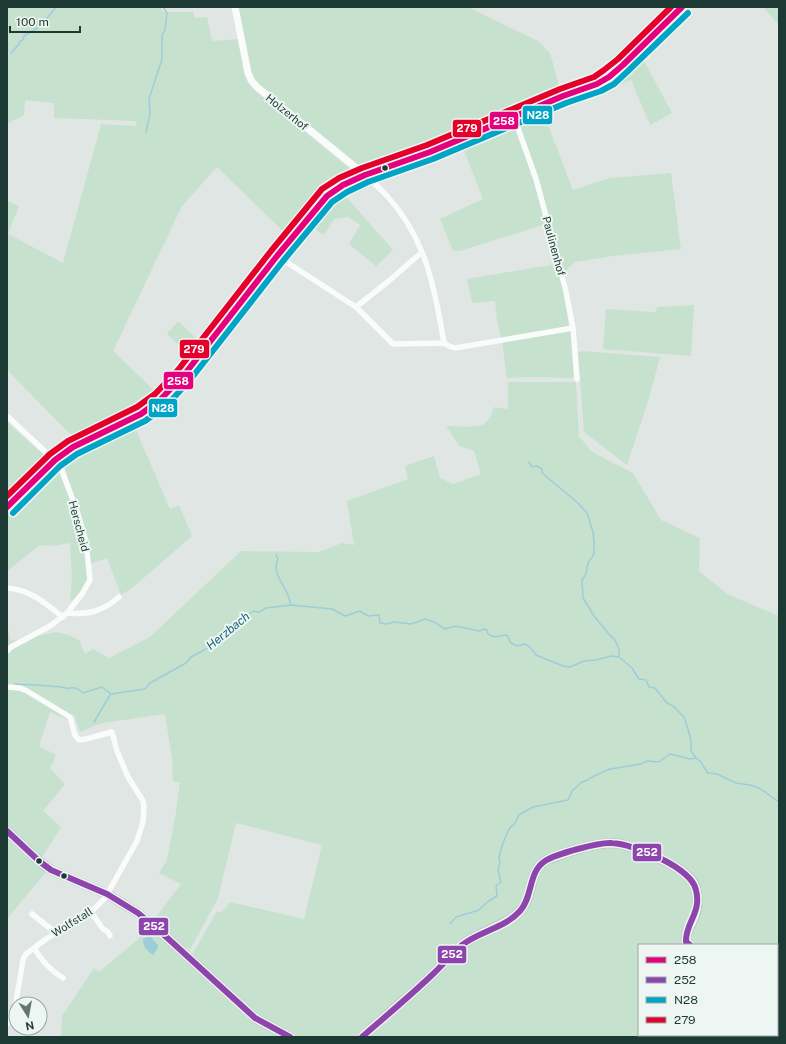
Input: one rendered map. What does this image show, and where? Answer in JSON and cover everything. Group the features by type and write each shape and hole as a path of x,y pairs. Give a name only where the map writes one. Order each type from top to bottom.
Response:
{"main road":[{"path":"7,831 39,861 51,870 107,894 123,903 153,925 255,1018 290,1037"},
{"path":"362,1037 414,992 445,963 461,945 516,915 524,907 528,899 534,874 540,864 546,860 585,847 604,844 623,845 673,866 688,875 694,883 697,892 697,903 693,920 685,934 686,942 689,944"}],"street":[{"name":"Holzerhof","path":"235,7 248,73 251,80 257,87 364,175"},
{"path":"7,507 55,460 82,441 128,421 141,414 160,400 184,375 277,256 327,196 343,185 364,175 430,152 563,96 598,84 624,65 682,7"},
{"name":"Paulinenhof","path":"514,117 536,179 565,287 573,328 577,379"},
{"path":"364,175 371,179 394,204 414,233 431,275 444,343"},
{"path":"356,307 422,252"},
{"path":"277,256 356,307 393,344 444,343 456,348 573,328"},
{"name":"Herscheid","path":"7,416 59,463 77,511 86,542 90,580 82,594 65,615 50,626 7,651"},
{"path":"7,588 17,588 32,594 65,615 90,613 105,608 119,597"},
{"name":"Wolfstall","path":"7,687 20,688 27,691 70,717 75,735 79,740 112,732 117,751 128,777 143,801 144,807 137,841 107,894 91,912 56,933 26,954 23,960 15,1008 7,1024"},
{"path":"91,912 110,936"},
{"path":"32,914 56,933"},
{"path":"34,948 43,962 52,971 63,978"}],"green space":[{"path":"9,7 160,7 163,12 193,12 195,18 207,17 212,41 239,39 246,77 251,87 356,174 340,182 327,193 289,237 217,167 182,206 113,351 158,394 133,414 77,441 7,370 7,201 19,206 8,234 63,263 101,124 136,126 137,124 135,121 54,118 54,103 25,100 24,115 7,124 7,14"},
{"path":"238,7 468,7 538,41 550,53 561,93 452,140 364,171 257,84 251,74"},
{"path":"763,7 779,7 779,25"},
{"path":"639,52 672,113 650,125 631,80 594,95 593,89"},
{"path":"541,107 573,190 610,178 671,173 681,249 613,256 575,262 565,271 570,299 539,179 516,119"},
{"path":"513,121 535,181 546,224 460,251 453,251 440,219 483,199 461,143"},
{"path":"341,191 393,250 376,266 349,244 360,225 348,217 334,219 324,235 307,223 330,198"},
{"path":"557,264 564,292 569,327 501,339 495,301 472,303 467,279"},
{"path":"694,305 691,356 603,349 606,309 656,312 657,307"},
{"path":"178,321 203,345 193,359 167,334"},
{"path":"573,329 574,376 572,378 507,378 502,341"},
{"path":"582,351 660,357 648,402 627,465 584,432 578,353"},
{"path":"508,382 576,382 579,436 592,452 633,473 661,520 700,538 699,571 727,594 779,616 779,1037 369,1037 387,1023 449,963 447,954 357,1037 299,1037 255,1013 197,961 193,953 217,911 221,913 230,902 304,919 322,845 236,823 218,898 190,950 183,946 154,920 181,884 159,873 167,860 180,782 173,782 172,759 165,714 102,723 80,732 74,714 68,720 50,712 39,746 56,755 50,768 65,784 43,811 61,827 41,859 7,828 7,622 10,641 56,632 79,640 85,654 93,649 109,658 150,637 241,551 319,552 342,543 354,545 347,501 408,479 405,466 434,456 440,478 453,484 481,474 474,451 459,446 446,426 471,426 484,424 488,420 494,407 508,409"},
{"path":"7,422 49,460 7,502"},
{"path":"133,423 170,509 179,505 192,536 132,588 121,595 107,558 90,564 88,540 62,460 83,445"},
{"path":"55,465 59,466 84,541 87,578 85,586 74,599 70,601 72,578 70,543 53,546 40,545 7,571 7,512"},
{"path":"7,839 30,860 47,871 7,919"},
{"path":"150,929 250,1021 282,1037 61,1037 62,1016 94,968 99,972"}],"water":[{"path":"150,936 158,945 158,948 153,955 148,952 143,942 143,939"}],"waterway":[{"path":"11,53 20,41 23,40 24,36 44,24 56,7"},
{"path":"146,132 150,114 149,99 162,59 162,35 165,30 167,13 163,7"},
{"path":"529,462 532,467 537,466 542,469 542,473 578,503 587,513 593,532 594,554 588,563 586,574 582,580 583,598 594,616 615,640 619,649 619,657"},
{"path":"276,555 278,559 276,563 277,572 280,581 288,594 291,605"},
{"name":"Herzbach","path":"15,684 74,688 83,693 102,687 111,694 145,689 150,683 186,663 191,657 206,649 225,632 232,628 236,622 253,611 259,612 266,608 291,605 332,609 345,616 360,611 368,616 379,615 380,623 387,624 394,622 411,624 425,619 434,622 445,629 456,626 479,631 484,629 487,630 488,634 494,637 507,635 511,643 517,646 525,644 530,647 536,655 563,666 570,667 584,661 596,660 611,656 619,657 632,668 639,679 646,680 649,687 655,688 667,703 673,706 684,717 691,740 691,751 708,773 717,774 736,783 759,788 779,802"},
{"path":"94,722 110,695"},
{"path":"450,924 456,917 479,910 486,903 497,896 496,886 501,882 498,870 500,863 499,857 509,829 515,823 519,815 533,807 568,800 572,791 582,782 610,769 641,764 647,761 659,762 670,754 690,759 696,758"}],"transit line":[{"name":"279","path":"7,496 50,454 68,441 137,407 155,394 178,370 271,251 322,189 339,178 362,168 427,145 560,89 594,77 618,59 671,7"},
{"name":"258","path":"7,507 55,460 73,447 141,414 160,400 184,375 277,256 327,196 343,185 365,175 430,152 563,96 597,84 609,77 623,65 682,7"},
{"name":"N28","path":"13,513 60,466 77,454 145,421 166,406 190,380 283,261 332,202 347,192 368,182 433,159 566,103 601,91 614,84 688,13"},
{"name":"252","path":"7,831 39,861 51,870 107,894 138,913 255,1018 290,1037"},
{"name":"252","path":"362,1037 424,983 462,945 469,940 500,926 514,917 520,911 527,899 536,871 545,861 578,849 606,843 621,844 660,858 684,873 692,881 696,890 697,898 695,912 686,935 686,942 689,944"}]}
